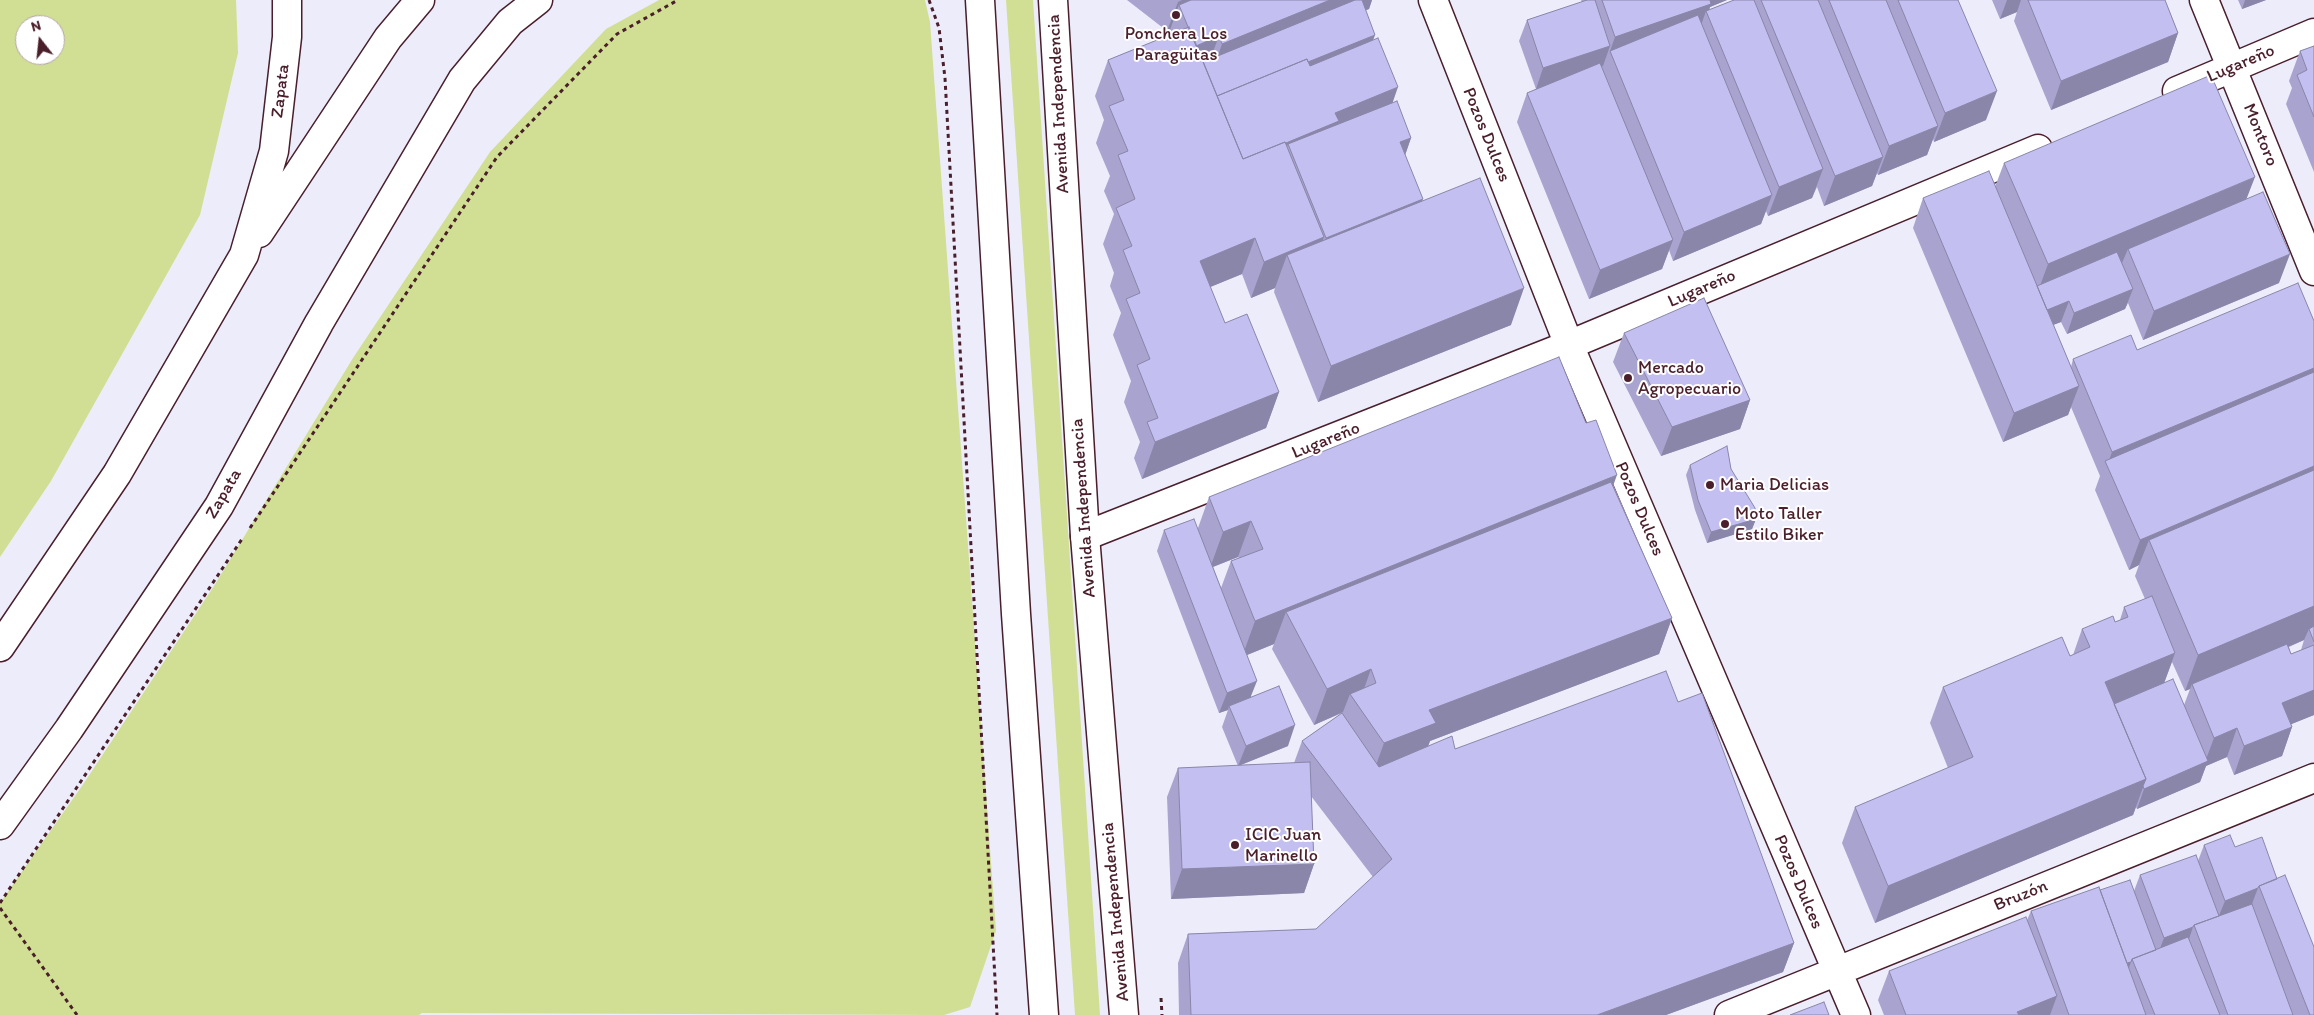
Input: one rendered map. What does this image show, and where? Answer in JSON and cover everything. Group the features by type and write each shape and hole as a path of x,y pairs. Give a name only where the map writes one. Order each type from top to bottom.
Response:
{"main road":[{"name":"Zapata","path":"0,647 117,474 244,255 274,151 285,55 287,0"},
{"path":"244,255 388,38 420,0"},
{"name":"Zapata","path":"0,825 69,729 218,506 319,323 462,80 510,22 538,0"},
{"path":"980,0 1016,614 1044,1015"},
{"name":"Avenida Independencia","path":"1053,0 1085,536 1124,1015"},
{"name":"Pozos Dulces","path":"1433,0 1569,345 1856,1015"},
{"name":"Montoro","path":"2204,0 2314,271"},
{"name":"Lugareño","path":"2150,102 2314,34"},
{"name":"Lugareño","path":"1085,536 1569,345 2058,141"},
{"name":"Bruzón","path":"1729,1015 1836,970 2314,778"}],"path":[{"path":"249,530 497,157 617,34 678,0"},
{"path":"929,0 938,28 945,78 997,1015"},
{"path":"0,903 243,538"},
{"path":"0,908 77,1015"}],"green space":[{"path":"0,0 236,0 238,53 200,215 51,481 0,557"},
{"path":"659,0 925,0 930,22 996,931 970,1007 944,1015 422,1013 419,1015 0,1015 0,903 84,783 214,586 353,358 490,152 606,29"},
{"path":"1006,0 1033,0 1100,1015 1075,1015"}],"building":[{"path":"1191,0 1330,0 1222,44 1219,36 1196,46 1179,5"},
{"path":"1355,0 1362,0 1375,35 1308,62 1307,59 1217,96 1203,62"},
{"path":"1587,0 1595,0 1610,46 1543,68 1527,20"},
{"path":"1602,0 1710,0 1711,4 1615,37"},
{"path":"1734,0 1754,0 1823,169 1779,187 1706,11"},
{"path":"1761,0 1818,0 1883,157 1835,176"},
{"path":"1829,0 1886,0 1938,126 1889,146"},
{"path":"1898,0 1958,0 1997,91 1945,113"},
{"path":"2028,0 2165,0 2178,33 2061,81"},
{"path":"1698,15 1772,195 1684,232 1610,51"},
{"path":"1189,27 1243,159 1285,142 1324,237 1264,262 1255,238 1200,261 1225,323 1247,314 1279,392 1155,442 1147,422 1158,418 1137,365 1150,359 1126,299 1140,293 1123,250 1132,246 1116,208 1135,199 1118,155 1128,151 1109,106 1124,100 1108,60"},
{"path":"1378,38 1398,87 1335,113 1339,121 1243,159 1217,96 1307,59 1310,66"},
{"path":"2314,46 2314,117 2297,75 2307,70 2300,51"},
{"path":"1600,63 1673,240 1600,270 1527,93"},
{"path":"2211,75 2255,177 2048,264 2004,163"},
{"path":"1397,101 1411,138 1400,142 1423,199 1326,238 1288,144"},
{"path":"1989,171 2079,386 2014,413 1923,198"},
{"path":"1480,178 1524,288 1331,366 1287,255"},
{"path":"2263,192 2290,254 2154,311 2128,249"},
{"path":"2117,252 2133,289 2074,313 2069,301 2047,310 2037,286"},
{"path":"2298,283 2314,321 2314,368 2112,452 2073,359 2131,335 2137,350"},
{"path":"1704,298 1750,400 1672,427 1624,333"},
{"path":"1559,357 1586,423 1596,420 1617,475 1255,621 1231,561 1263,549 1251,521 1223,532 1209,497"},
{"path":"2314,372 2314,466 2140,540 2105,461"},
{"path":"1727,446 1731,469 1755,508 1756,519 1711,532 1698,500 1690,465"},
{"path":"2314,470 2314,606 2198,655 2149,540"},
{"path":"1611,482 1672,618 1429,710 1436,723 1384,743 1350,694 1376,683 1371,669 1327,689 1286,612"},
{"path":"1194,519 1257,681 1227,693 1164,530"},
{"path":"2152,596 2175,653 2105,682 2146,779 1888,886 1855,807 1973,757 1943,687 2062,637 2070,656 2090,647 2082,629 2113,616 2115,622 2128,617 2124,607"},
{"path":"2314,626 2314,642 2309,629"},
{"path":"2287,644 2291,654 2314,645 2314,690 2282,703 2292,727 2244,746 2237,728 2214,738 2192,684"},
{"path":"1666,671 1678,702 1702,693 1794,943 1597,1015 1191,1015 1188,934 1316,929 1392,859 1302,741 1342,713 1379,767 1452,736 1455,749"},
{"path":"2173,679 2208,761 2144,789 2143,786 2146,779 2114,704"},
{"path":"1279,686 1295,725 1246,746 1229,706"},
{"name":"ICIC Juan Marinello","path":"1310,762 1314,864 1182,869 1178,768"},
{"path":"2230,835 2235,847 2262,837 2277,879 2225,901 2204,845"},
{"path":"2196,855 2219,916 2164,938 2140,875"},
{"path":"2285,875 2314,947 2314,1015 2310,1015 2259,886"},
{"path":"2130,880 2156,950 2132,959 2131,962 2127,963 2100,890"},
{"path":"2099,887 2146,1015 2069,1015 2031,911"},
{"path":"2252,904 2293,1015 2228,1015 2194,925"},
{"path":"2026,917 2057,996 2017,1012 2019,1015 1906,1015 1889,971"},
{"path":"2188,937 2220,1015 2155,1015 2132,959"},
{"path":"1824,1002 1829,1015 1790,1015"}],"place":[{"name":"Ponchera Los Paragüitas","path":"1176,15"},
{"name":"Mercado Agropecuario","path":"1628,378"},
{"name":"Maria Delicias","path":"1710,485"},
{"name":"Moto Taller Estilo Biker","path":"1725,524"},
{"name":"ICIC Juan Marinello","path":"1235,845"}]}
